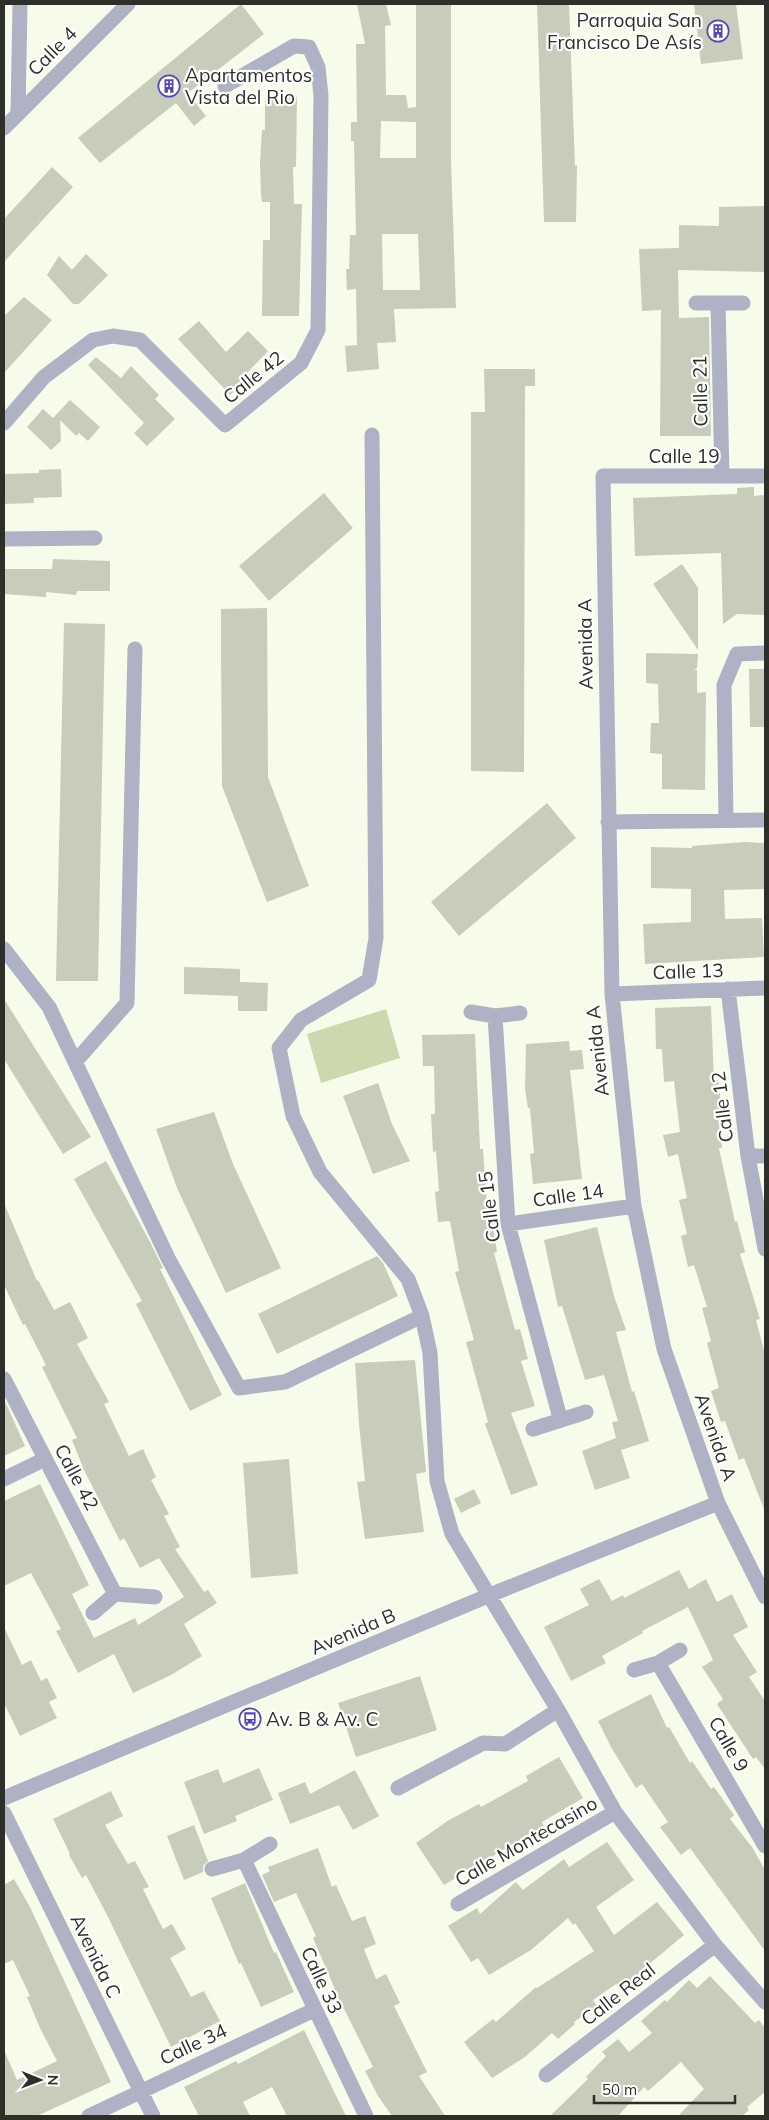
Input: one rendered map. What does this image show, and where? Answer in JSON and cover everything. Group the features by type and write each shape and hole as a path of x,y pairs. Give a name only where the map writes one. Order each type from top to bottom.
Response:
{"street":[{"path":"18,113 20,4"},
{"name":"Calle 4","path":"4,128 128,4"},
{"name":"Calle 42","path":"4,422 44,377 93,340 113,336 140,340 225,425 301,363 318,330 321,96 318,67 309,47 294,46 226,86"},
{"path":"696,303 743,303"},
{"name":"Calle 21","path":"718,304 722,476"},
{"path":"372,435 376,921 373,955 370,980 301,1020 279,1048 293,1116 320,1172 408,1279 422,1316 430,1353 437,1481 452,1534 558,1710 615,1812 715,1944 765,2002"},
{"name":"Calle 19","path":"603,476 765,476"},
{"name":"Avenida A","path":"603,476 612,994 634,1206 664,1349 718,1503 765,1596"},
{"path":"4,539 95,538"},
{"path":"75,1062 127,1003 135,649"},
{"path":"726,820 724,685 737,654 765,653"},
{"path":"608,822 765,820"},
{"path":"4,949 50,1007 168,1258 239,1388 286,1382 422,1316"},
{"name":"Calle 13","path":"612,994 765,988"},
{"name":"Calle 12","path":"728,989 748,1156 765,1249"},
{"path":"471,1012 495,1016 520,1013"},
{"name":"Calle 15","path":"495,1016 508,1224 560,1418"},
{"path":"748,1156 765,1156"},
{"name":"Calle 14","path":"508,1224 634,1206"},
{"name":"Calle 42","path":"4,1379 115,1594"},
{"path":"532,1429 560,1418 586,1412"},
{"path":"4,1480 45,1459"},
{"name":"Avenida B","path":"4,1798 490,1595 718,1503"},
{"path":"93,1613 115,1594 155,1597"},
{"path":"634,1670 658,1663 680,1650"},
{"name":"Calle 9","path":"658,1663 765,1845"},
{"path":"398,1788 483,1743 506,1744 558,1710"},
{"name":"Calle Montecasino","path":"458,1904 615,1812"},
{"name":"Avenida C","path":"4,1813 153,2116"},
{"path":"212,1868 244,1860 270,1844"},
{"name":"Calle 33","path":"244,1860 366,2116"},
{"name":"Calle Real","path":"546,2075 715,1944"},
{"name":"Calle 34","path":"89,2116 314,2010"}],"green space":[{"path":"386,1009 400,1058 321,1083 307,1034"}],"building":[{"name":"Apartamentos Vista del Rio","path":"241,4 264,34 188,93 206,116 194,126 176,103 100,163 78,138"},
{"path":"357,4 386,4 391,25 385,26 386,95 406,95 408,108 416,107 416,4 451,4 451,161 456,308 394,309 396,342 377,343 379,369 347,372 345,346 357,345 356,289 347,290 346,269 349,269 350,235 356,235 354,141 351,141 351,122 357,122 356,44 365,44","holes":["381,121 416,122 416,158 380,158","382,234 418,234 420,290 383,290"]},
{"path":"537,4 569,4 575,166 577,165 576,222 544,222"},
{"name":"Parroquia San Francisco De Asís","path":"694,4 736,4 743,59 701,64"},
{"path":"297,97 296,167 293,167 294,204 302,204 299,316 262,316 263,240 270,240 270,202 262,202 261,195 260,163 262,130 265,130 265,98"},
{"path":"52,167 73,187 4,262 4,219"},
{"path":"765,206 765,272 678,270 679,318 709,317 711,436 660,436 661,310 642,311 639,249 679,248 679,225 719,226 719,207"},
{"path":"86,254 108,275 79,304 73,304 47,275 59,256 72,270"},
{"path":"24,297 52,320 4,373 4,316"},
{"path":"199,321 226,352 248,331 268,351 247,373 250,376 230,395 178,339"},
{"path":"96,357 121,378 131,366 159,395 155,399 175,419 147,446 134,433 144,423 88,365"},
{"path":"484,369 535,369 535,386 525,386 524,772 471,771 471,412 485,412"},
{"path":"70,400 100,427 88,441 79,433 76,436 60,420 61,441 51,450 27,427 43,409 53,418"},
{"path":"61,469 62,497 34,498 34,503 4,504 4,474 39,473 39,470"},
{"path":"754,487 754,496 765,495 765,615 737,614 723,624 721,553 635,556 633,498 737,494 737,488"},
{"path":"324,493 353,528 269,601 239,566"},
{"path":"53,559 110,561 110,591 77,591 76,595 46,592 46,597 4,594 4,569 52,569"},
{"path":"682,564 698,588 698,650 653,584"},
{"path":"267,608 268,777 309,886 267,902 222,786 221,609"},
{"path":"64,623 105,624 98,981 56,981"},
{"path":"646,653 698,654 697,668 694,670 697,670 697,693 706,692 705,790 662,789 662,754 650,753 651,723 659,723 658,684 646,683"},
{"path":"749,669 765,669 765,727 750,727"},
{"path":"547,803 576,838 459,936 431,902"},
{"path":"745,842 765,843 765,889 724,890 725,919 762,918 764,957 645,964 643,924 691,922 691,889 651,888 651,847 692,848 692,846"},
{"path":"184,967 240,969 240,982 268,983 267,1011 238,1011 238,996 184,994"},
{"path":"4,999 91,1137 63,1154 4,1059"},
{"path":"711,1006 714,1081 718,1080 722,1110 717,1110 722,1148 719,1148 735,1222 737,1221 745,1252 740,1254 760,1319 756,1320 765,1354 764,1509 744,1458 739,1460 725,1421 721,1422 711,1391 719,1388 707,1343 711,1341 702,1308 707,1307 694,1265 688,1267 681,1236 687,1234 679,1200 687,1198 678,1154 668,1157 663,1135 680,1132 674,1081 664,1082 662,1049 656,1049 655,1008"},
{"path":"475,1034 480,1149 483,1149 488,1224 492,1223 497,1252 494,1253 515,1330 520,1329 528,1359 521,1361 535,1406 511,1413 538,1485 511,1495 485,1424 488,1422 466,1342 474,1340 455,1272 459,1271 450,1221 438,1222 435,1192 439,1191 436,1151 433,1152 431,1114 435,1114 434,1066 423,1066 422,1035"},
{"path":"569,1041 570,1051 582,1050 584,1069 570,1070 582,1179 533,1184 530,1154 534,1153 530,1108 528,1108 525,1089 526,1044"},
{"path":"378,1083 392,1124 410,1161 373,1174 343,1096"},
{"path":"214,1112 233,1164 281,1268 226,1293 177,1188 156,1129"},
{"path":"106,1161 163,1268 160,1269 222,1395 190,1411 136,1304 142,1301 74,1179"},
{"path":"4,1203 37,1281 54,1310 70,1302 88,1338 77,1344 109,1402 104,1404 129,1456 143,1449 156,1477 151,1480 169,1514 164,1516 180,1547 175,1549 204,1592 208,1590 217,1603 184,1624 202,1656 171,1675 133,1693 114,1654 78,1673 56,1631 61,1629 31,1573 4,1586 4,1501 40,1484 89,1585 72,1594 94,1638 135,1618 138,1625 184,1597 159,1558 140,1568 124,1538 120,1541 84,1470 72,1440 77,1438 42,1367 46,1365 25,1324 23,1325 4,1285"},
{"path":"597,1227 614,1296 626,1330 616,1332 632,1392 634,1391 649,1441 621,1450 630,1478 595,1490 582,1451 616,1438 612,1422 618,1421 604,1375 585,1380 562,1306 558,1307 544,1240"},
{"path":"377,1256 383,1263 398,1296 277,1354 258,1314"},
{"path":"415,1360 426,1472 416,1474 424,1532 365,1539 357,1482 365,1481 355,1363"},
{"path":"4,1399 25,1446 4,1456"},
{"path":"289,1459 298,1574 251,1578 243,1463"},
{"path":"474,1489 481,1503 461,1513 454,1499"},
{"path":"679,1570 689,1589 706,1579 717,1602 732,1594 748,1627 733,1635 757,1672 749,1677 765,1701 765,1769 756,1757 753,1759 717,1704 723,1699 702,1667 713,1660 688,1607 642,1631 643,1633 602,1656 606,1663 571,1681 544,1627 589,1605 580,1589 599,1579 612,1601 623,1595 624,1598"},
{"path":"4,1627 22,1665 31,1660 41,1681 47,1678 57,1698 49,1702 57,1718 20,1736 4,1703"},
{"path":"420,1676 437,1730 356,1757 338,1703"},
{"path":"651,1694 667,1728 669,1727 690,1763 692,1761 711,1789 714,1787 734,1815 730,1819 752,1847 765,1870 765,1951 690,1848 681,1855 660,1827 668,1822 642,1784 636,1788 611,1747 598,1721"},
{"path":"559,1757 583,1798 542,1822 544,1826 444,1885 416,1843 449,1820 479,1804 481,1807 528,1781 526,1776"},
{"path":"259,1768 273,1800 235,1816 237,1821 204,1834 184,1782 218,1769 223,1783"},
{"path":"355,1770 379,1816 353,1830 339,1805 290,1824 278,1793 305,1782 310,1794"},
{"path":"111,1791 123,1816 105,1825 128,1864 135,1861 149,1887 143,1889 163,1929 172,1924 186,1949 170,1958 191,1997 204,1991 220,2021 171,2047 108,1917 86,1875 82,1878 69,1855 53,1819"},
{"path":"194,1825 208,1861 203,1866 203,1872 184,1880 167,1836"},
{"path":"607,1842 634,1880 596,1907 614,1935 657,1902 684,1935 648,1965 651,1969 620,1990 616,1984 593,2000 597,2006 574,2022 575,2024 558,2039 552,2033 525,2057 492,2078 464,2042 493,2019 496,2022 536,1987 594,1951 575,1923 573,1925 568,1918 531,1950 489,1975 478,1958 471,1962 448,1926 477,1908 480,1914 516,1882 523,1890 564,1859 569,1867"},
{"path":"318,1848 332,1887 336,1885 352,1921 365,1916 376,1944 364,1949 376,1979 386,1974 400,2003 394,2006 427,2072 419,2076 445,2116 392,2116 378,2096 365,2071 373,2067 340,2001 313,1938 316,1936 296,1893 274,1902 262,1875 270,1871 268,1867"},
{"path":"14,1879 30,1907 111,2082 37,2116 4,2116 4,2050 17,2080 57,2061 40,2028 27,1997 30,1996 13,1960 4,1964 4,1885"},
{"path":"245,1883 274,1953 276,1952 294,1992 261,2007 241,1963 239,1964 211,1898"},
{"path":"710,1976 755,2023 759,2020 765,2028 765,2092 747,2107 749,2110 742,2116 678,2116 704,2089 681,2062 648,2091 644,2087 618,2116 550,2116 588,2079 586,2077 606,2056 602,2052 618,2039 629,2052 652,2033 641,2021 665,2000 667,2002 689,1980 697,1988"},
{"path":"304,2030 346,2116 287,2116 272,2087 243,2102 250,2116 199,2116 184,2087 236,2061 238,2064"}],"place":[{"name":"Parroquia San Francisco De Asís","path":"718,31"},
{"name":"Apartamentos Vista del Rio","path":"169,86"},
{"name":"Av. B & Av. C","path":"250,1719"}]}
